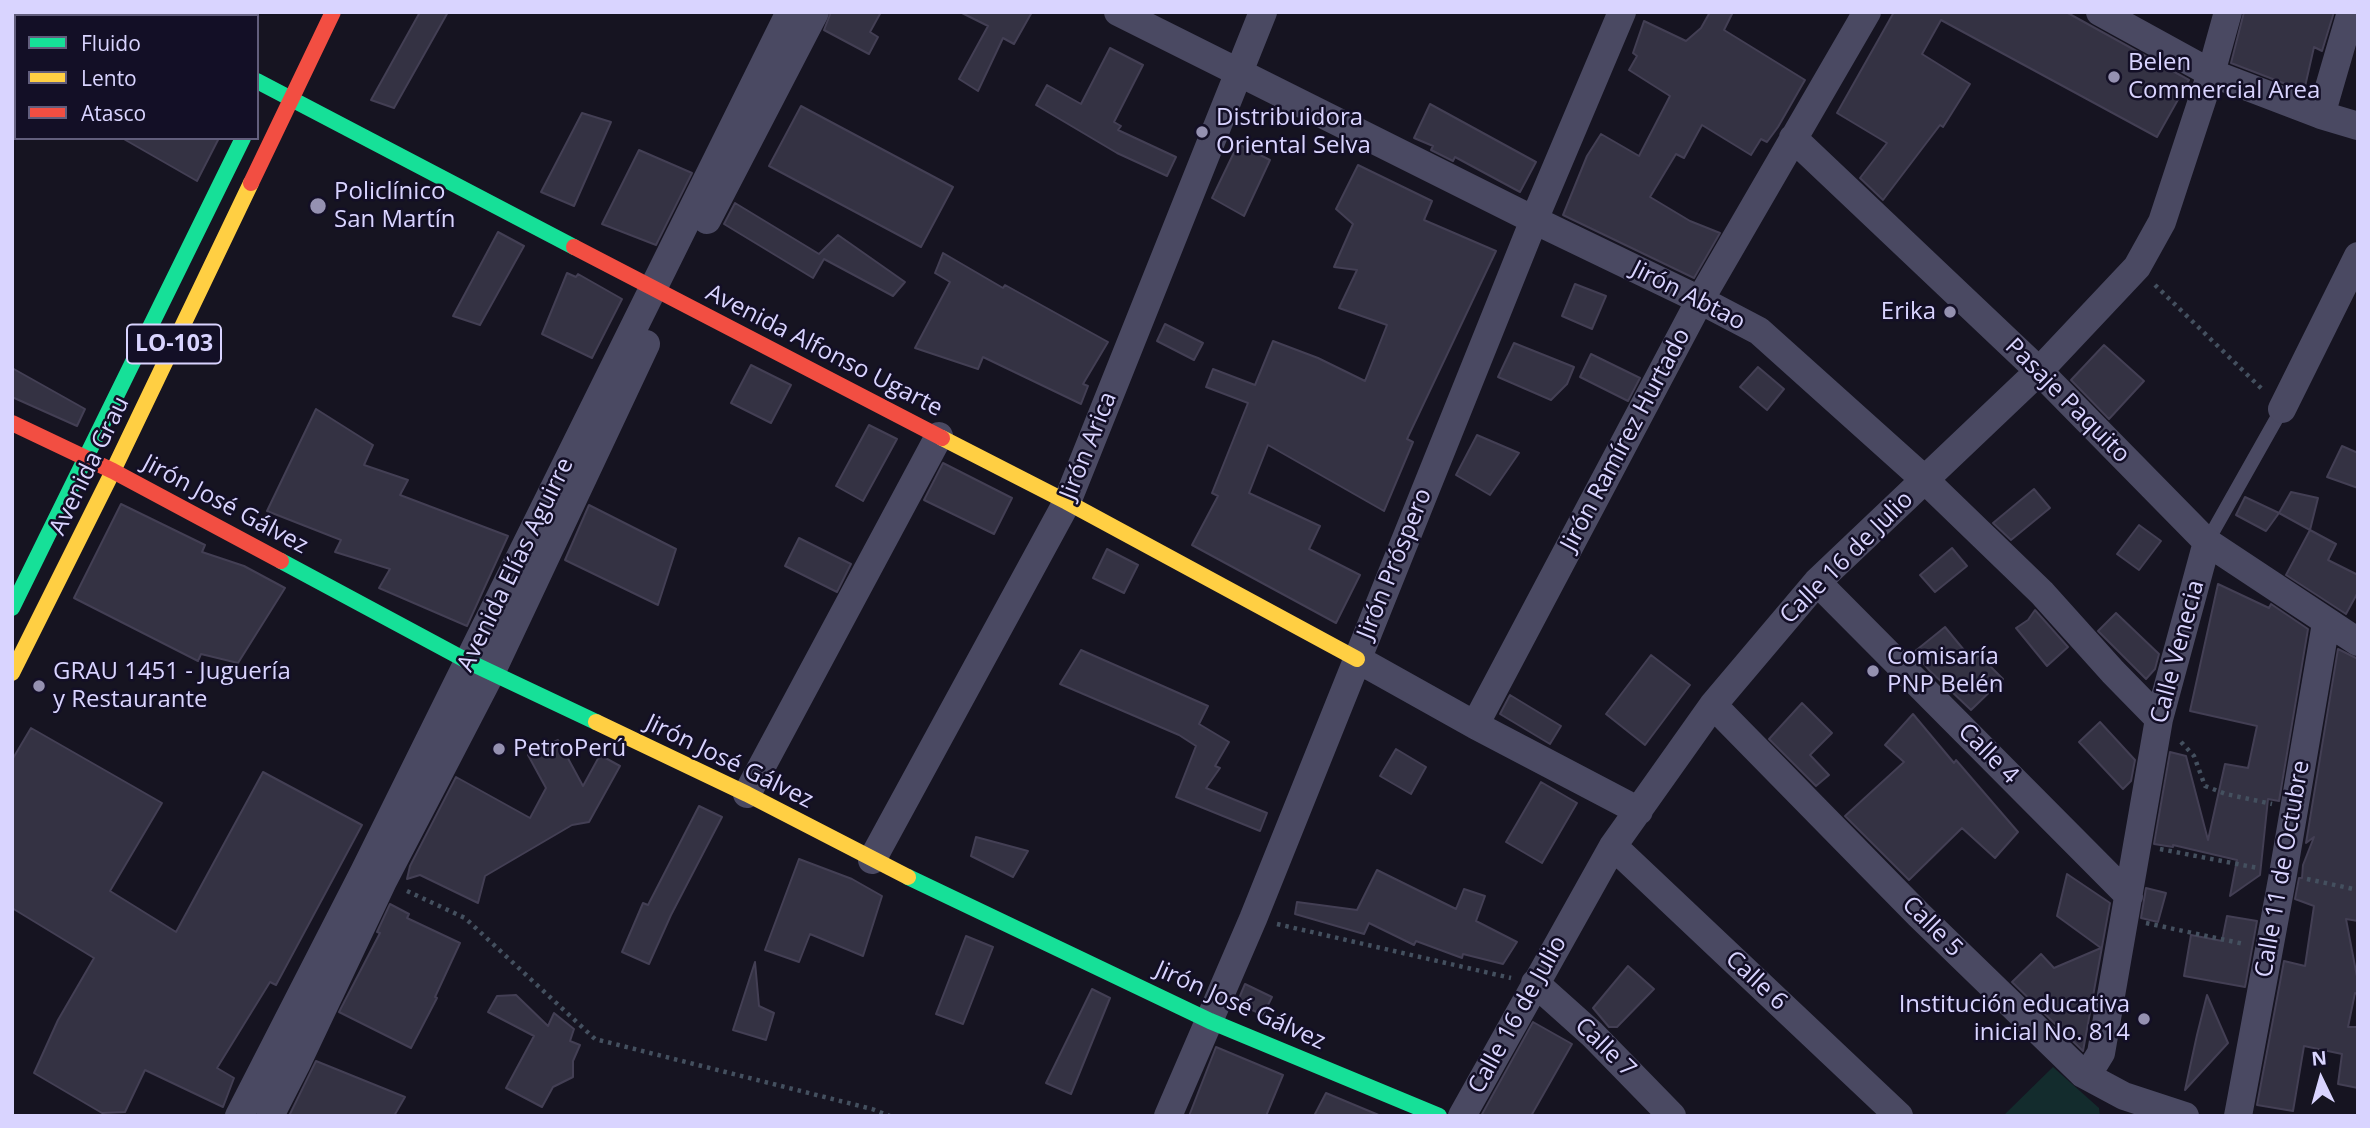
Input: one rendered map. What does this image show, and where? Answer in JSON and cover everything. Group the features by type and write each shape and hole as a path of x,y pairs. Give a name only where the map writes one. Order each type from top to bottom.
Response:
{"main road":[{"name":"Avenida Grau","path":"12,673 113,471 333,12"},
{"name":"Avenida Alfonso Ugarte","path":"264,83 660,292 1067,502 1357,659"},
{"name":"Avenida Grau","path":"12,608 242,140"},
{"name":"Jirón José Gálvez","path":"12,423 113,471 480,667 747,794 872,860 1210,1021 1439,1116"}],"street":[{"name":"Avenida Elías Aguirre","path":"270,1116 310,1006 480,667 660,292 790,12"},
{"name":"Avenida Elías Aguirre","path":"660,292 815,12"},
{"name":"Jirón Abtao","path":"1118,12 1759,331 1925,480 2042,593 2159,719"},
{"name":"Jirón Arica","path":"872,860 1067,502 1263,12"},
{"name":"Jirón Próspero","path":"1168,1116 1253,919 1534,220 1622,12"},
{"name":"Jirón Ramírez Hurtado","path":"1475,725 1700,300 1867,12"},
{"path":"2100,12 2211,73 2321,115 2358,126"},
{"name":"Calle 16 de Julio","path":"1462,1116 1613,846 1713,705 1817,582 2039,371 2137,267 2162,222 2228,12"},
{"path":"2321,115 2351,12"},
{"name":"Pasaje Paquito","path":"1793,138 2039,371 2207,541 2358,642"},
{"name":"Calle Venecia","path":"2282,409 2358,256"},
{"path":"747,794 939,436"},
{"name":"Calle Venecia","path":"2083,1074 2101,1054 2159,719 2207,541"},
{"name":"Calle 4","path":"1817,582 2127,907"},
{"name":"Calle 11 de Octubre","path":"2238,1116 2326,623"},
{"path":"1357,659 1475,725 1639,811"},
{"name":"Avenida Elías Aguirre","path":"239,1116 310,1006 383,881 480,667"},
{"name":"Calle 5","path":"1713,705 1919,915 2083,1074 2124,1096 2178,1115"},
{"name":"Calle 6","path":"1613,846 1899,1116"},
{"name":"Calle 7","path":"1535,983 1592,1034 1672,1116"}],"lane":[{"name":"Calle Venecia","path":"2207,541 2282,409"}],"path":[{"path":"2137,267 2282,409"},
{"path":"2159,719 2194,756 2204,786 2226,794 2294,809"},
{"path":"2138,845 2358,890"},
{"path":"383,881 465,918 595,1039 872,1109 890,1116"},
{"path":"2127,907 2269,949"},
{"path":"1253,919 1535,983"}],"green space":[{"path":"2053,1067 2099,1108 2100,1116 2003,1116"}],"building":[{"path":"420,12 448,12 394,108 371,100"},
{"path":"831,12 881,12 870,32 878,37 869,54 824,30"},
{"path":"960,12 1032,12 1014,44 1003,38 978,91 959,79 988,26"},
{"path":"1710,12 1733,12 1724,30 1805,80 1778,127 1767,142 1761,139 1751,155 1702,125 1684,158 1676,154 1650,197 1690,221 1720,233 1694,278 1563,215 1587,156 1601,134 1639,156 1670,96 1629,70 1637,56 1633,53 1644,21 1686,41 1701,28"},
{"path":"1894,12 2066,12 2189,80 2157,137 1941,20 1922,54 1970,84 1943,127 1940,125 1883,200 1860,178 1887,143 1837,113"},
{"path":"2244,12 2334,12 2322,51 2314,47 2304,91 2231,63"},
{"path":"1110,48 1143,65 1114,122 1121,126 1118,130 1176,157 1167,176 1117,153 1036,105 1047,85 1081,104"},
{"path":"1430,104 1536,162 1520,192 1455,157 1453,161 1431,150 1433,146 1414,138"},
{"path":"801,106 953,187 921,247 769,166"},
{"path":"582,113 611,122 574,206 541,192"},
{"path":"125,140 218,140 197,181"},
{"path":"1238,144 1270,160 1244,216 1212,198"},
{"path":"639,150 692,173 656,245 602,224"},
{"path":"1358,165 1432,201 1424,220 1496,251 1407,439 1413,442 1384,511 1268,445 1249,493 1320,526 1309,549 1360,575 1336,623 1192,545 1218,496 1212,493 1248,403 1206,387 1213,369 1255,385 1273,341 1318,358 1365,381 1387,325 1339,308 1357,270 1334,267 1353,224 1336,209"},
{"path":"735,203 819,254 838,235 905,282 893,296 824,259 813,278 724,224"},
{"path":"498,232 524,246 480,325 453,316"},
{"path":"943,253 1003,288 1005,285 1108,342 1083,384 1088,386 1081,404 983,357 978,369 915,348 950,282 935,273"},
{"path":"567,273 576,277 578,274 622,299 592,358 542,334"},
{"path":"1575,284 1606,296 1592,329 1562,316"},
{"path":"1165,324 1203,343 1194,360 1157,341"},
{"path":"1514,343 1574,367 1567,384 1551,400 1498,377"},
{"path":"2104,345 2144,381 2109,419 2071,380"},
{"path":"1591,354 1640,378 1628,401 1580,377"},
{"path":"751,365 791,385 771,423 731,403"},
{"path":"1758,367 1784,389 1767,410 1740,387"},
{"path":"12,368 85,409 77,426 12,397"},
{"path":"316,409 373,445 364,465 408,480 400,495 508,536 467,626 379,588 390,569 335,552 341,540 267,511"},
{"path":"869,425 897,439 863,501 836,486"},
{"path":"1477,435 1519,453 1490,495 1456,475"},
{"path":"2342,446 2358,453 2358,488 2327,477"},
{"path":"943,463 1012,498 994,534 924,500"},
{"path":"2034,489 2050,508 2011,540 1993,523"},
{"path":"2291,492 2318,498 2310,530 2279,513"},
{"path":"2245,497 2279,513 2266,531 2236,515"},
{"path":"121,504 205,545 202,552 244,566 285,588 238,663 201,654 198,661 74,598"},
{"path":"589,505 676,549 658,605 565,560"},
{"path":"2139,525 2161,541 2139,570 2117,554"},
{"path":"2310,530 2336,544 2328,560 2358,575 2358,592 2346,614 2286,575"},
{"path":"799,538 851,564 837,592 785,566"},
{"path":"1952,548 1967,566 1935,592 1920,575"},
{"path":"1107,549 1138,565 1124,593 1093,578"},
{"path":"2218,584 2269,608 2271,604 2308,629 2279,801 2268,799 2260,875 2230,896 2237,860 2173,845 2154,844 2170,752 2186,756 2208,840 2225,764 2248,768 2257,726 2190,711"},
{"path":"2035,610 2068,647 2047,666 2016,628 2028,620"},
{"path":"2116,613 2159,654 2155,669 2146,679 2098,631"},
{"path":"1945,627 1973,661 1979,655 2003,679 1971,710 1914,652"},
{"path":"2338,649 2358,659 2358,921 2346,919 2358,982 2358,994 2355,993 2348,1027 2358,1027 2358,1088 2338,1084 2342,1054 2304,1046 2293,1111 2257,1105 2284,961 2305,966 2314,906 2295,899 2299,878 2302,878 2303,865 2314,837 2306,843"},
{"path":"1081,650 1208,706 1199,724 1229,742 1215,766 1220,768 1206,788 1267,813 1260,831 1176,797 1196,746 1179,735 1060,684"},
{"path":"1651,655 1690,685 1645,745 1606,714"},
{"path":"1510,695 1561,726 1550,744 1500,714"},
{"path":"1802,703 1832,733 1810,755 1829,775 1816,786 1769,739"},
{"path":"1913,714 2018,832 1995,858 1962,828 1909,880 1845,816 1904,762 1885,745"},
{"path":"2100,722 2135,760 2131,781 2123,789 2079,742"},
{"path":"31,728 162,803 110,891 176,932 263,772 362,825 276,985 270,982 217,1068 234,1078 223,1107 145,1070 125,1112 102,1113 34,1073 58,1020 94,958 12,908 12,760"},
{"path":"558,740 583,786 600,755 620,766 589,822 572,825 485,876 478,903 420,875 407,879 410,866 456,777 530,818 546,788 528,755"},
{"path":"1396,749 1426,767 1411,794 1380,776"},
{"path":"1541,782 1577,803 1542,863 1506,842"},
{"path":"699,806 722,817 649,964 622,952 643,903 648,905"},
{"path":"976,837 1028,851 1013,877 971,856"},
{"path":"799,859 852,879 882,896 863,956 810,934 799,962 765,950"},
{"path":"1377,870 1456,909 1464,889 1485,896 1476,921 1517,942 1503,964 1463,954 1462,958 1416,941 1414,945 1369,923 1364,934 1295,914 1297,902 1357,910"},
{"path":"2067,874 2110,903 2083,1051 2012,982 2041,954 2054,968 2101,948 2057,916"},
{"path":"2146,888 2166,893 2158,922 2141,918"},
{"path":"390,904 409,914 407,918 460,943 435,997 437,998 411,1048 339,1012 380,933 377,932"},
{"path":"2227,916 2257,921 2245,987 2184,976 2191,935 2222,941"},
{"path":"966,936 993,947 963,1024 936,1014"},
{"path":"755,962 759,1006 774,1013 766,1040 733,1030"},
{"path":"1628,966 1654,989 1617,1027 1609,1027 1593,1008"},
{"path":"1245,984 1272,997 1263,1015 1237,1003"},
{"path":"1092,989 1110,998 1071,1094 1046,1083"},
{"path":"516,995 548,1026 554,1013 574,1029 570,1041 580,1045 573,1061 573,1077 553,1087 542,1107 506,1088 534,1036 488,1012 497,996"},
{"path":"2207,995 2228,1043 2185,1090 2197,1035"},
{"path":"1533,1022 1572,1044 1531,1116 1481,1116"},
{"path":"1216,1047 1283,1075 1266,1116 1189,1116"},
{"path":"316,1061 405,1097 394,1116 289,1116"},
{"path":"1326,1093 1381,1116 1314,1116"}],"traffic: fast":[{"path":"119,12 122,14"},
{"path":"163,12 166,14"},
{"path":"259,82 574,247"},
{"path":"12,608 242,140"},
{"path":"281,561 469,662 596,722"},
{"path":"908,877 1210,1021 1439,1116"}],"traffic: slow":[{"path":"12,673 113,471 251,183"},
{"path":"942,438 1067,502 1357,659"},
{"path":"596,722 747,794 908,877"}],"traffic: jam":[{"path":"251,183 333,12"},
{"path":"574,247 942,438"},
{"path":"12,423 113,471 281,561"}],"place":[{"name":"Belen Commercial Area","path":"2114,77"},
{"name":"Distribuidora Oriental Selva","path":"1202,132"},
{"name":"Policlínico San Martín","path":"318,206"},
{"name":"Erika","path":"1950,312"},
{"name":"Comisaría PNP Belén","path":"1873,671"},
{"name":"GRAU 1451 - Juguería y Restaurante","path":"39,686"},
{"name":"PetroPerú","path":"499,749"},
{"name":"Institución educativa inicial No. 814","path":"2144,1019"}]}
